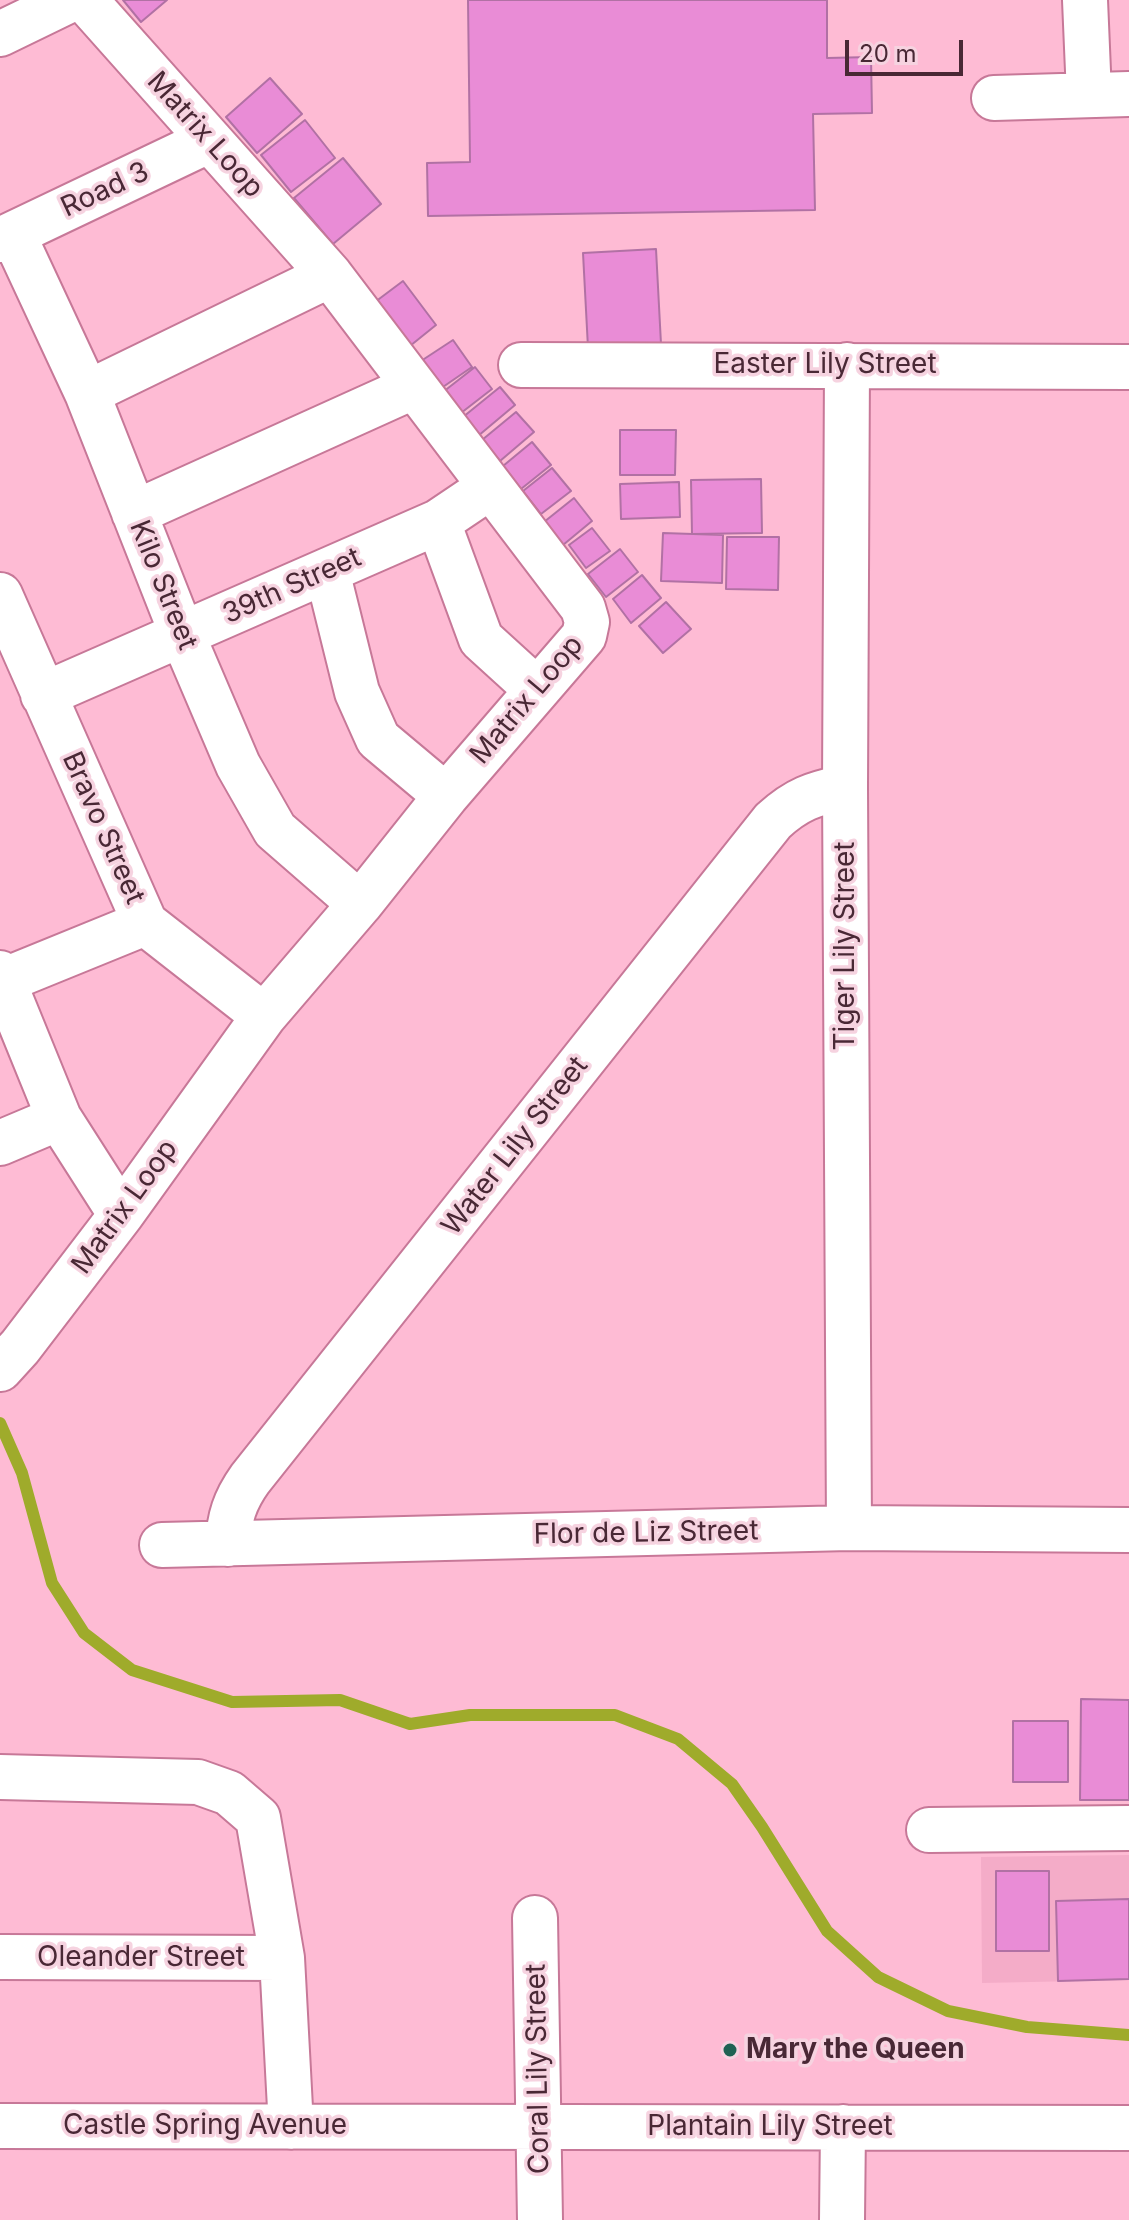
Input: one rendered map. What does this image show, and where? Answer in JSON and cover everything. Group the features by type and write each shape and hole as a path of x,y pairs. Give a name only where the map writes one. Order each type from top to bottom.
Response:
{"street":[{"path":"0,34 70,0"},
{"name":"Matrix Loop","path":"10,1358 121,1215 264,1016 360,904 446,796 584,636 587,622 583,608 330,275 85,0"},
{"path":"994,98 1109,94 1085,0"},
{"name":"Road 3","path":"6,237 210,140"},
{"name":"Kilo Street","path":"6,237 87,393 182,634 238,765 275,830 360,904"},
{"path":"87,393 330,275"},
{"name":"Easter Lily Street","path":"521,365 1129,367"},
{"name":"Tiger Lily Street","path":"847,365 845,787 849,1528"},
{"path":"134,513 413,387"},
{"name":"39th Street","path":"23,674 182,634 438,522 490,487"},
{"path":"438,522 481,639 537,690"},
{"path":"327,571 357,692 378,739 446,796"},
{"name":"Bravo Street","path":"0,595 23,674 145,923 264,1016"},
{"name":"Water Lily Street","path":"228,1544 229,1524 236,1499 250,1479 773,821 792,803 815,793 845,787"},
{"path":"121,1215 59,1118 1,979 145,923"},
{"path":"0,1143 59,1118"},
{"name":"Flor de Liz Street","path":"162,1545 849,1528 1129,1530"},
{"path":"0,1777 198,1782 229,1793 258,1818 282,1958 291,2127"},
{"path":"929,1830 1129,1828"},
{"name":"Coral Lily Street","path":"535,1918 540,2220"},
{"name":"Oleander Street","path":"0,1957 282,1958"},
{"name":"Castle Spring Avenue","path":"0,2126 411,2127"},
{"name":"Plantain Lily Street","path":"411,2127 1129,2128"},
{"path":"842,2220 843,2127"}],"shaded area":[{"path":"1129,1855 1129,1980 982,1983 981,1857"}],"building":[{"path":"123,0 167,0 141,22"},
{"path":"468,0 827,0 827,58 871,57 872,113 813,114 815,210 428,216 427,163 470,162"},
{"path":"270,78 302,114 257,153 226,117"},
{"path":"305,120 335,158 291,192 261,155"},
{"path":"343,158 381,204 333,244 294,198"},
{"path":"656,249 661,344 588,348 583,253"},
{"path":"403,281 436,325 405,350 371,305"},
{"path":"453,340 472,367 440,389 421,361"},
{"path":"475,367 492,389 461,413 443,392"},
{"path":"500,387 515,405 478,436 463,417"},
{"path":"516,412 534,432 500,461 482,440"},
{"path":"620,430 676,430 675,475 620,475"},
{"path":"532,442 551,465 521,489 503,466"},
{"path":"552,468 571,491 541,514 523,491"},
{"path":"761,479 762,533 692,534 691,480"},
{"path":"679,482 680,517 621,519 620,484"},
{"path":"574,498 592,521 563,545 544,522"},
{"path":"592,528 610,551 586,568 569,545"},
{"path":"663,533 723,535 722,583 661,581"},
{"path":"727,537 779,537 778,590 726,589"},
{"path":"620,549 638,572 606,597 588,574"},
{"path":"642,575 661,598 631,623 613,599"},
{"path":"666,602 691,629 663,653 639,626"},
{"path":"1081,1699 1129,1700 1129,1800 1080,1800"},
{"path":"1013,1721 1068,1721 1068,1782 1013,1782"},
{"path":"996,1871 1049,1871 1049,1951 996,1951"},
{"path":"1129,1899 1129,1979 1058,1981 1056,1901"}],"waterway":[{"path":"0,1423 22,1473 52,1583 84,1633 132,1670 232,1702 340,1700 410,1724 470,1715 615,1715 678,1739 732,1784 827,1931 878,1977 948,2011 1027,2027 1129,2035"}],"place":[{"name":"Mary the Queen","path":"730,2050"}]}
